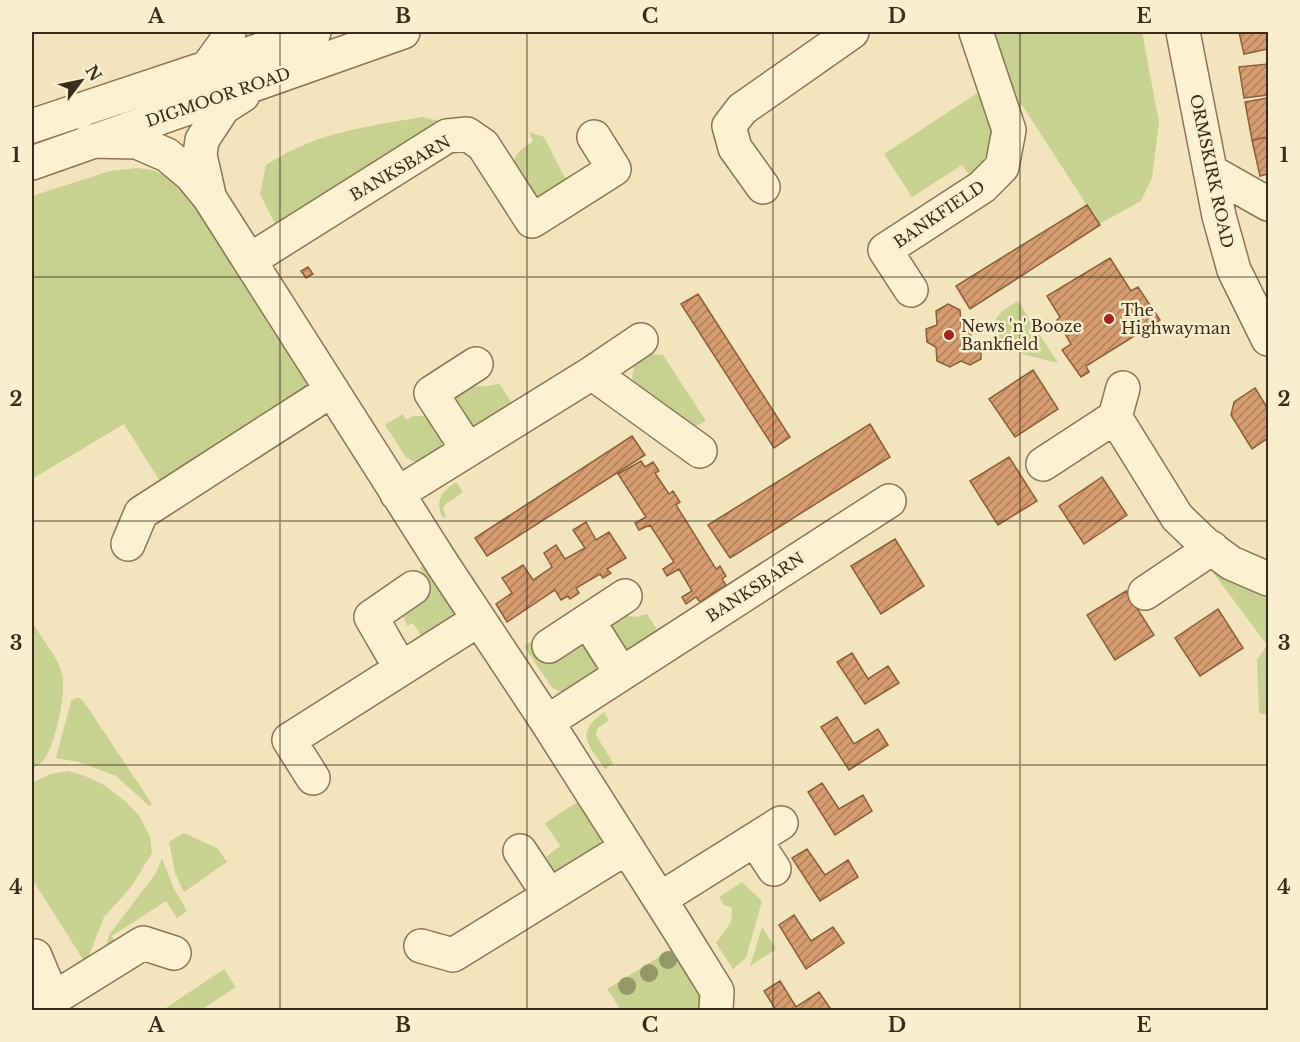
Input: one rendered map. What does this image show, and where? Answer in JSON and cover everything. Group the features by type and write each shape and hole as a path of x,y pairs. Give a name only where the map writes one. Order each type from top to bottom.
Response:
{"street":[{"path":"210,65 225,43 229,32"},
{"name":"DIGMOOR ROAD","path":"32,163 89,141 404,32"},
{"path":"763,187 735,148 729,126 742,109 852,32"},
{"name":"BANKFIELD","path":"911,290 885,250 982,187 1002,167 1009,130 976,32"},
{"name":"ORMSKIRK ROAD","path":"1183,32 1219,216 1234,270 1269,339"},
{"name":"DIGMOOR ROAD","path":"32,126 210,65 287,35"},
{"path":"209,197 200,155 201,140 223,108 266,81"},
{"name":"BANKSBARN","path":"250,260 447,136 467,134 483,145 532,221 614,169 594,137"},
{"path":"89,141 137,142 166,155 191,175 209,197 478,620 547,722 660,899 717,991 716,1011"},
{"path":"1210,171 1269,204"},
{"path":"398,494 641,340"},
{"path":"468,450 431,393 476,364"},
{"path":"592,373 700,451"},
{"path":"128,544 141,513 332,390"},
{"path":"1043,464 1119,402 1177,517 1231,563 1269,579"},
{"name":"BANKSBARN","path":"547,722 890,501"},
{"path":"1145,593 1212,549"},
{"path":"401,669 371,616 413,588"},
{"path":"549,646 625,596"},
{"path":"313,778 289,740 478,620"},
{"path":"588,621 621,673"},
{"path":"660,899 768,831 774,868"},
{"path":"422,946 453,956 626,848"},
{"path":"520,851 549,896"},
{"path":"35,956 44,1005 143,943 174,953"}],"green space":[{"path":"993,32 1142,32 1159,122 1152,178 1141,201 1099,224 1022,105 1016,105"},
{"path":"982,90 993,126 993,137 982,162 970,176 962,165 912,197 884,154"},
{"path":"423,117 439,121 446,132 280,234 260,194 266,165 304,145 342,132"},
{"path":"529,132 544,137 570,188 537,201 513,166 517,154 533,141"},
{"path":"138,168 152,170 182,183 312,369 311,390 165,489 124,424 32,479 32,196 110,171"},
{"path":"1018,301 1058,363 1011,349 1000,343 994,335 993,326 999,315"},
{"path":"649,354 663,355 706,421 696,426 688,425 636,388 632,377 635,364"},
{"path":"499,383 513,405 471,433 454,402 458,394 468,387"},
{"path":"403,414 406,420 413,416 430,416 443,443 441,447 417,462 406,457 385,425"},
{"path":"456,482 463,492 446,504 443,509 446,516 443,518 439,502 443,493"},
{"path":"427,563 454,608 452,622 422,637 413,623 407,626 400,608 404,598 429,583 420,568"},
{"path":"1206,563 1268,593 1268,715 1259,713 1257,660 1267,645"},
{"path":"647,614 660,634 627,657 607,622 624,615 636,617"},
{"path":"32,622 59,665 63,690 60,716 48,753 43,761 32,769"},
{"path":"582,637 599,675 564,693 552,688 524,646 534,640 544,655"},
{"path":"80,698 84,702 152,804 149,806 116,776 79,762 56,758 71,701"},
{"path":"604,712 609,720 598,728 596,735 613,763 605,769 589,746 587,739 589,727"},
{"path":"68,771 106,786 127,803 140,817 150,837 152,853 131,887 104,917 86,964 32,879 32,783 50,774"},
{"path":"579,801 601,838 599,846 557,875 546,857 560,846 545,823"},
{"path":"184,833 217,848 227,862 184,892 175,873 169,842"},
{"path":"162,858 173,887 187,911 177,918 166,901 112,936 122,953 104,953 109,935 156,873"},
{"path":"742,882 762,901 746,958 733,969 716,943 731,922 732,908 724,905 719,897"},
{"path":"762,927 776,949 750,966"},
{"path":"674,948 709,1010 621,1010 607,989"},
{"path":"224,969 236,987 201,1010 167,1010 166,1008"}],"building":[{"path":"1239,32 1268,32 1268,49 1244,54"},
{"path":"1268,64 1268,95 1244,98 1239,67"},
{"path":"1268,98 1268,137 1252,140 1245,102"},
{"path":"1268,137 1268,174 1260,176 1252,140"},
{"path":"1087,205 1100,225 970,309 956,286"},
{"name":"The Highwayman","path":"1110,258 1131,291 1138,287 1160,320 1086,366 1089,372 1081,377 1062,350 1071,344 1057,320 1060,317 1047,296"},
{"path":"308,267 313,274 306,278 301,271"},
{"path":"698,294 790,437 774,448 681,304"},
{"name":"News 'n' Booze Bankfield","path":"948,304 960,310 961,325 971,329 971,342 981,346 981,359 970,365 961,361 950,367 937,361 936,347 927,342 926,329 937,325 936,311"},
{"path":"1033,370 1058,409 1015,437 989,399"},
{"path":"1255,388 1268,409 1268,438 1252,449 1231,415 1234,402"},
{"path":"870,424 890,457 730,558 708,525"},
{"path":"632,436 645,455 487,556 475,538"},
{"path":"1009,457 1037,501 998,525 970,481"},
{"path":"641,461 645,467 653,462 659,471 655,473 669,494 673,491 680,502 676,505 716,569 720,566 726,576 722,579 726,585 700,602 696,597 686,604 682,597 692,591 679,569 667,576 663,569 674,562 650,525 639,530 635,523 646,517 618,474"},
{"path":"1102,477 1127,515 1084,544 1059,506"},
{"path":"586,522 596,540 609,532 626,558 607,569 611,573 603,578 600,574 576,588 579,593 570,599 568,596 561,600 555,590 507,622 496,604 512,593 502,578 523,565 533,580 552,567 544,553 556,545 565,559 585,548 573,530"},
{"path":"895,539 924,586 881,614 851,566"},
{"path":"1126,591 1154,635 1115,660 1087,615"},
{"path":"1218,609 1243,648 1200,676 1175,638"},
{"path":"852,653 868,679 888,666 899,683 865,704 837,662"},
{"path":"837,717 854,744 878,729 888,745 849,770 821,727"},
{"path":"822,783 839,809 863,795 872,811 835,835 808,792"},
{"path":"807,849 825,875 848,860 858,877 820,901 792,858"},
{"path":"794,915 811,941 833,927 844,943 806,969 779,925"},
{"path":"780,981 796,1007 819,992 830,1008 826,1010 776,1010 764,991"}],"place":[{"name":"The Highwayman","path":"1109,319"},
{"name":"News 'n' Booze Bankfield","path":"949,335"}]}
